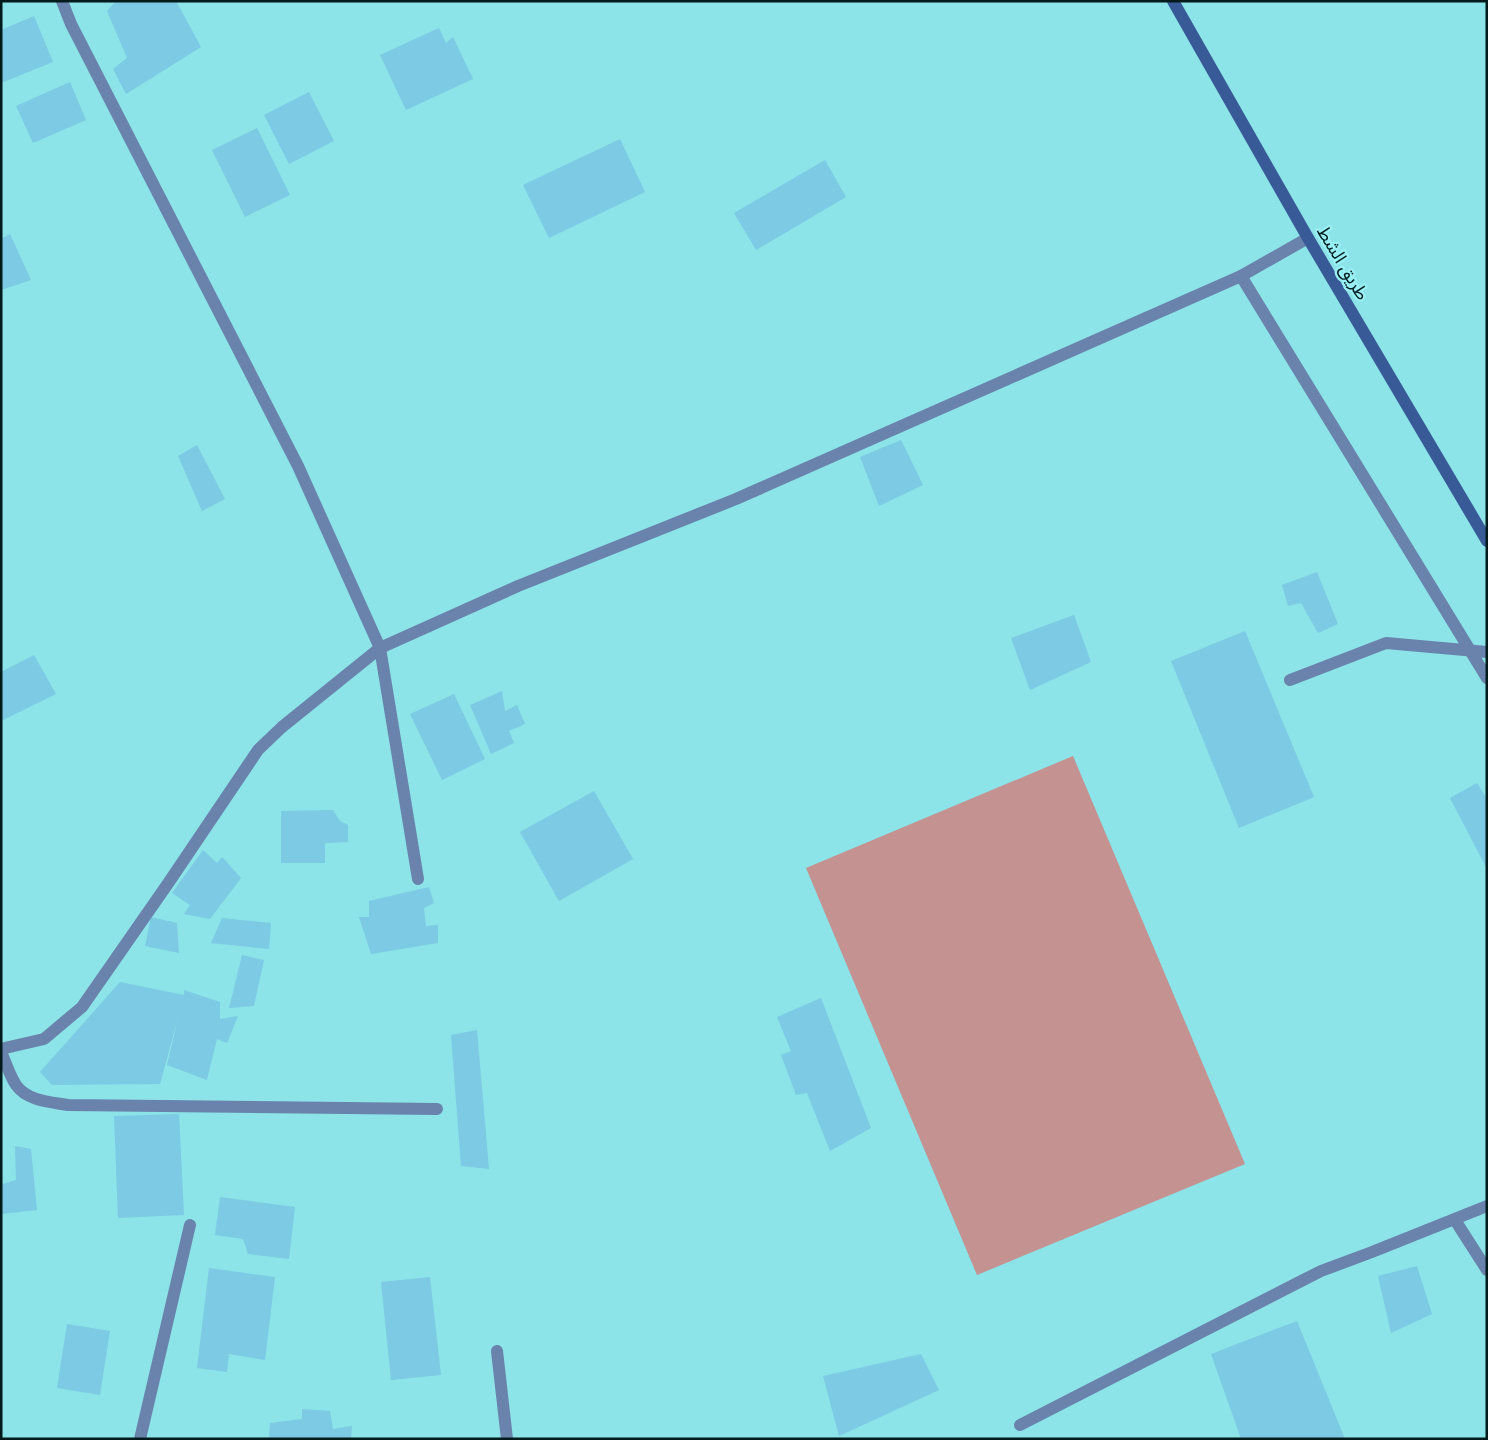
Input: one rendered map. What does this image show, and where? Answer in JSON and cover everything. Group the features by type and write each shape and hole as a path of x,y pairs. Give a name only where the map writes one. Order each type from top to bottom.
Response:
{"main road":[{"name":"طريق الشط","path":"1173,1 1308,238 1487,541"}],"street":[{"path":"62,1 71,24 298,466 380,648 418,879"},
{"path":"438,1109 68,1105 41,1100 26,1093 17,1086 1,1051 44,1039 82,1007 258,750 282,727 380,648 518,586 736,499 1241,276 1308,238"},
{"path":"1241,276 1487,678"},
{"path":"1290,680 1386,643 1487,652"},
{"path":"1020,1425 1321,1271 1487,1206"},
{"path":"1455,1220 1487,1270"},
{"path":"140,1439 190,1225"},
{"path":"498,1351 507,1439"}],"shaded area":[{"path":"1073,756 1245,1164 977,1275 806,868"}],"building":[{"path":"116,1 176,1 201,47 126,94 113,69 127,58 107,11"},
{"path":"34,16 53,62 1,83 1,30"},
{"path":"439,28 446,43 453,37 473,79 406,110 380,55"},
{"path":"70,82 86,120 33,143 16,106"},
{"path":"309,92 334,141 289,164 264,115"},
{"path":"257,128 290,195 245,217 212,150"},
{"path":"620,139 645,192 549,238 523,185"},
{"path":"825,160 846,197 756,250 734,213"},
{"path":"10,234 31,280 1,290 1,239"},
{"path":"901,440 923,485 879,506 860,457"},
{"path":"197,445 225,499 202,511 178,456"},
{"path":"1317,572 1338,624 1318,633 1301,603 1288,606 1282,585"},
{"path":"1074,615 1091,662 1030,690 1011,638"},
{"path":"1245,631 1314,797 1239,828 1171,661"},
{"path":"34,655 56,694 1,721 1,672"},
{"path":"502,691 505,711 517,705 525,724 509,731 514,743 491,754 470,705"},
{"path":"454,694 485,759 442,780 410,714"},
{"path":"1477,783 1487,799 1487,869 1450,798"},
{"path":"594,791 633,859 559,901 520,832"},
{"path":"333,810 340,821 348,825 348,842 325,843 325,863 281,863 281,811"},
{"path":"203,850 217,863 222,857 241,878 210,919 184,914 190,905 172,893"},
{"path":"429,887 434,903 424,908 426,926 438,925 438,943 371,954 359,917 369,917 369,901"},
{"path":"151,917 177,923 179,953 145,946"},
{"path":"222,918 271,923 269,949 211,943"},
{"path":"242,955 264,960 254,1006 229,1008"},
{"path":"120,982 184,995 184,990 220,1002 220,1019 238,1016 227,1043 217,1039 207,1080 167,1065 178,1018 160,1084 52,1085 40,1072"},
{"path":"821,998 871,1128 830,1151 807,1093 796,1095 781,1055 791,1051 777,1017"},
{"path":"477,1030 489,1169 461,1166 451,1035"},
{"path":"179,1114 184,1215 118,1218 114,1116"},
{"path":"15,1146 31,1149 37,1210 1,1214 1,1179 3,1184 16,1180"},
{"path":"220,1197 295,1207 289,1259 248,1254 243,1239 215,1235"},
{"path":"1417,1266 1432,1314 1391,1333 1378,1276"},
{"path":"209,1268 275,1277 265,1360 229,1354 227,1372 197,1368"},
{"path":"430,1277 441,1375 391,1380 381,1282"},
{"path":"1297,1321 1345,1439 1241,1439 1211,1354"},
{"path":"67,1324 110,1331 100,1395 57,1388"},
{"path":"921,1354 939,1390 839,1436 823,1376"},
{"path":"302,1409 330,1411 333,1429 352,1426 351,1439 269,1439 270,1423 302,1419"}]}
